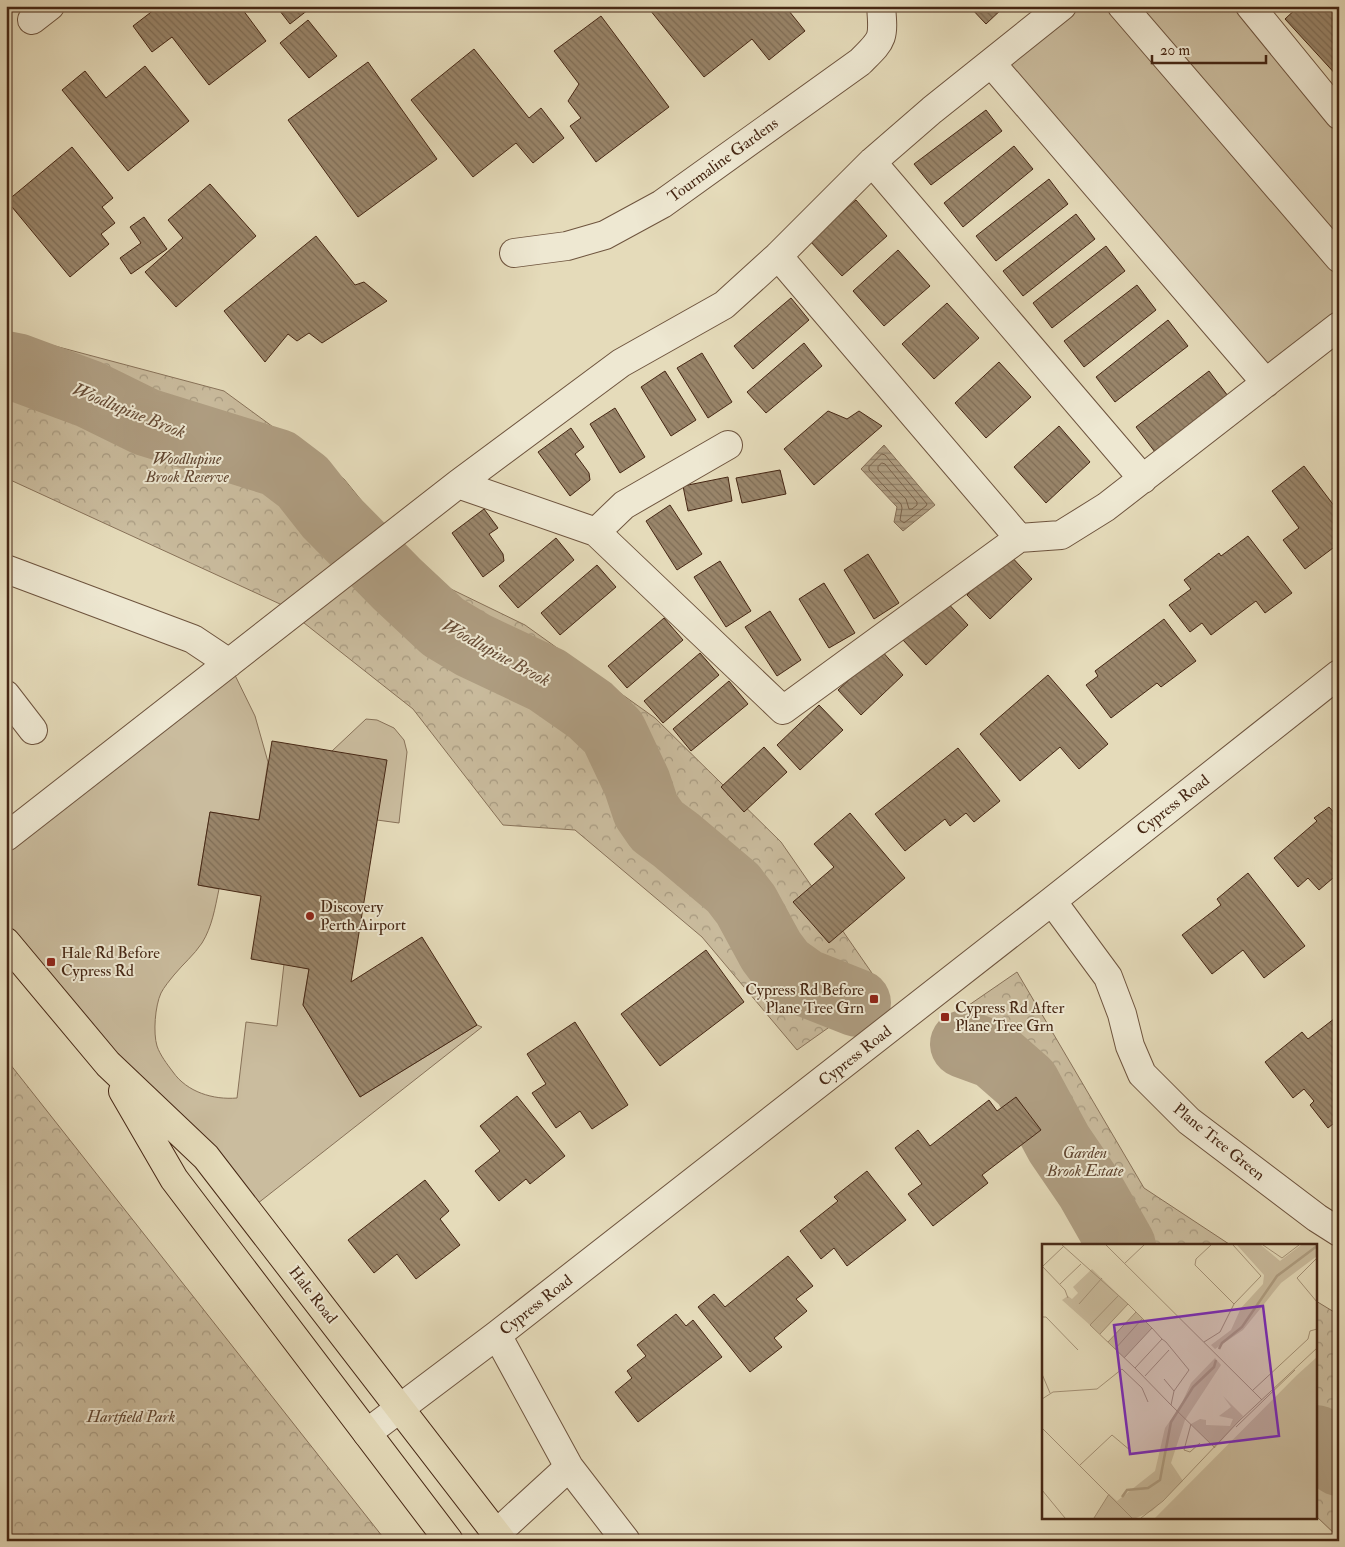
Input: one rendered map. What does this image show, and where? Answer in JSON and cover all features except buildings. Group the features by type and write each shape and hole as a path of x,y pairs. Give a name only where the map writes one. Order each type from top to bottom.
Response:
{"main road":[{"name":"Hale Road","path":"6,942 108,1064 206,1157 500,1537"},
{"name":"Hale Road","path":"108,1064 174,1179 449,1541"}],"street":[{"name":"Tourmaline Gardens","path":"514,253 567,246 605,235 662,204 860,62 880,42 883,27 881,6"},
{"path":"6,837 458,484 621,363 724,304 778,256 872,162 932,110 1062,6"},
{"path":"1122,6 1339,258"},
{"path":"1250,6 1339,115"},
{"path":"991,63 1266,383"},
{"path":"872,162 1144,478"},
{"path":"778,256 1019,538"},
{"path":"458,484 596,532 783,710 1019,538 1061,535 1106,508 1339,326"},
{"path":"596,532 624,505 728,445"},
{"path":"6,569 193,639 229,663"},
{"name":"Cypress Road","path":"367,1433 497,1335 1339,674"},
{"path":"6,695 33,730"},
{"name":"Plane Tree Green","path":"1052,901 1108,977 1122,1014 1130,1046 1142,1074 1189,1121 1317,1218 1339,1232"},
{"path":"497,1335 569,1467 626,1541"},
{"path":"500,1537 569,1467"}],"green space":[{"path":"1062,6 1250,6 1339,115 1339,326 1266,383 991,63"},
{"name":"Woodlupine Brook Reserve","path":"6,333 224,391 344,479 422,575 525,625 655,718 781,842 883,989 797,1050 702,937 575,830 503,825 413,709 280,604 6,478"},
{"path":"229,663 255,716 268,762 259,820 210,812 198,885 219,889 213,917 202,943 196,952 177,971 159,998 155,1020 155,1034 158,1049 166,1063 179,1079 193,1090 219,1098 237,1098 246,1022 277,1026 284,964 309,969 303,1005 360,1097 477,1025 482,1027 248,1211 6,942 6,838"},
{"path":"366,719 377,720 394,728 404,740 407,752 399,823 377,820 332,751"},
{"name":"Garden Brook Estate","path":"1017,972 1144,1188 1229,1244 1090,1244 1053,1182 969,1005"},
{"name":"Hartfield Park","path":"6,1059 386,1541 6,1541"},
{"path":"1318,1302 1339,1315 1339,1538 1318,1518"}],"water":[{"path":"884,445 935,505 903,531 894,522 897,507 861,469"}],"waterway":[{"name":"Woodlupine Brook","path":"6,365 89,394 146,422 278,463 303,482 329,515 397,584 443,627 473,645 547,680 590,710 613,732 637,783 646,810 657,826 733,888 746,905 771,951 783,967 804,982 857,1003"},
{"name":"Woodlupine Brook","path":"964,1044 994,1055 1026,1083 1059,1144 1089,1188 1121,1244"},
{"name":"Woodlupine Brook","path":"1318,1441 1339,1462"}],"place":[{"name":"Discovery Perth Airport","path":"310,916"},
{"name":"Hale Rd Before Cypress Rd","path":"51,962"},
{"name":"Cypress Rd Before Plane Tree Grn","path":"874,999"},
{"name":"Cypress Rd After Plane Tree Grn","path":"945,1017"}]}
